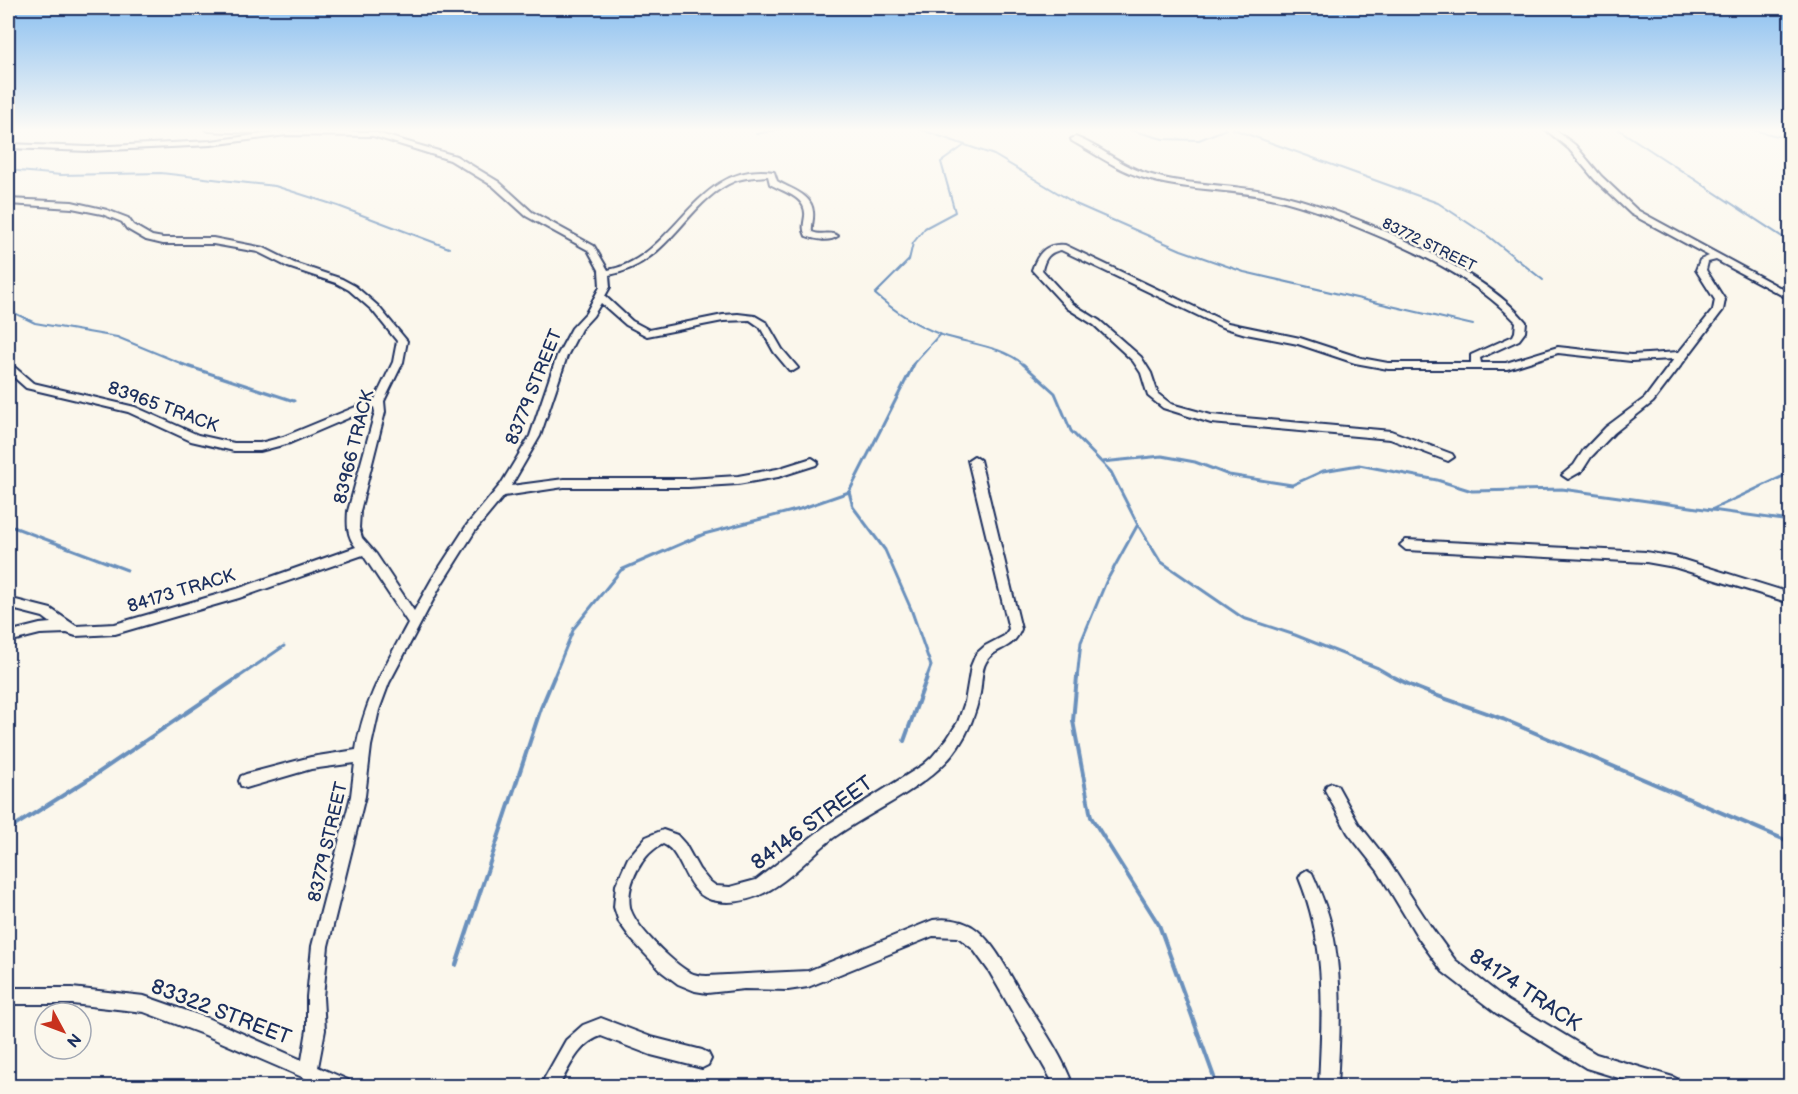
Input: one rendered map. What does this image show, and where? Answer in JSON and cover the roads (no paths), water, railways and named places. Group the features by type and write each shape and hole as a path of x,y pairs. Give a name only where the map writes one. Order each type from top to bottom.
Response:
{"street":[{"path":"489,180 529,214 591,248 605,273 619,270 640,260 730,180"},
{"path":"773,180 807,205 808,234 816,237 834,236"},
{"name":"83772 STREET","path":"1167,180 1270,195 1309,206 1393,240 1459,272 1496,296 1521,322 1520,332 1516,338 1475,357 1477,366"},
{"path":"1601,180 1634,212 1791,296"},
{"name":"83966 TRACK","path":"8,201 72,206 104,212 125,220 130,228 148,238 163,241 213,241 235,247 261,250 291,265 339,281 375,308 402,341 398,362 379,401 380,412 354,511 352,528 357,540 414,622"},
{"path":"1448,457 1391,435 1211,419 1167,406 1153,396 1146,373 1137,359 1097,323 1070,306 1041,276 1037,270 1037,264 1048,251 1062,247 1212,319 1241,330 1300,341 1370,364 1514,366 1558,350 1631,358 1682,355"},
{"path":"1568,475 1578,468 1587,454 1610,430 1649,400 1720,304 1701,270 1702,262 1716,257"},
{"name":"83779 STREET","path":"309,1071 316,1030 315,997 320,946 358,796 367,730 377,697 414,622 454,552 501,492 520,463 534,436 562,356 577,328 590,314 605,287 605,273"},
{"path":"600,297 629,323 647,333 721,319 751,317 764,324 793,368"},
{"name":"83965 TRACK","path":"8,368 30,386 122,407 153,418 195,438 234,447 260,447 286,440 379,401"},
{"name":"84146 STREET","path":"974,460 1015,629 1007,642 988,651 980,660 967,718 949,748 928,770 818,840 775,879 746,892 723,896 709,892 696,881 681,849 674,842 667,838 655,840 645,847 630,869 621,896 622,911 632,929 664,962 687,981 704,984 808,979 933,928 946,926 958,928 971,937 989,956 1064,1086"},
{"path":"501,492 564,483 688,483 738,480 778,473 812,462"},
{"path":"1406,545 1646,557 1674,562 1791,598"},
{"name":"84173 TRACK","path":"8,603 47,614 67,628 99,631 129,627 239,593 351,552 365,550"},
{"path":"8,637 40,629 67,628"},
{"path":"246,781 311,763 363,755"},
{"name":"84174 TRACK","path":"1332,790 1353,828 1400,889 1425,933 1449,966 1502,1006 1592,1062 1673,1086"},
{"path":"1307,878 1321,912 1328,956 1330,1021 1328,1086"},
{"name":"83322 STREET","path":"8,996 72,996 144,1004 207,1027 342,1086"},
{"path":"549,1086 572,1046 589,1031 601,1027 651,1046 702,1059"}],"waterway":[{"path":"223,180 275,186 338,206 449,248"},
{"path":"940,334 898,312 875,294 909,260 913,243 925,228 955,212 946,180"},
{"path":"1036,180 1078,205 1181,250 1244,272 1473,325"},
{"path":"1374,180 1438,203 1488,236 1543,280"},
{"path":"1696,180 1790,242"},
{"path":"8,310 35,323 117,337 185,365"},
{"path":"912,365 940,334"},
{"path":"940,334 996,350 1024,365"},
{"path":"181,364 294,401"},
{"path":"849,492 914,364"},
{"path":"1023,364 1055,393 1071,431 1111,472 1138,525 1160,561 1243,618 1295,635 1378,668 1397,679"},
{"path":"1102,462 1162,456 1195,462 1229,475 1292,485 1323,471 1359,465 1437,480 1472,491 1562,489 1711,510"},
{"path":"1711,510 1790,473"},
{"path":"553,679 574,628 621,570 704,534 800,509 849,492"},
{"path":"849,492 853,507 885,550 911,609 931,666 926,679"},
{"path":"1711,510 1790,521"},
{"path":"8,525 127,570"},
{"path":"1077,679 1081,642 1106,582 1137,526"},
{"path":"236,679 284,646"},
{"path":"8,830 92,777 239,677"},
{"path":"456,965 541,708 554,677"},
{"path":"904,741 927,677"},
{"path":"1077,677 1073,721 1091,817 1159,925 1214,1077"},
{"path":"1394,677 1435,695 1505,720 1790,842"}]}
